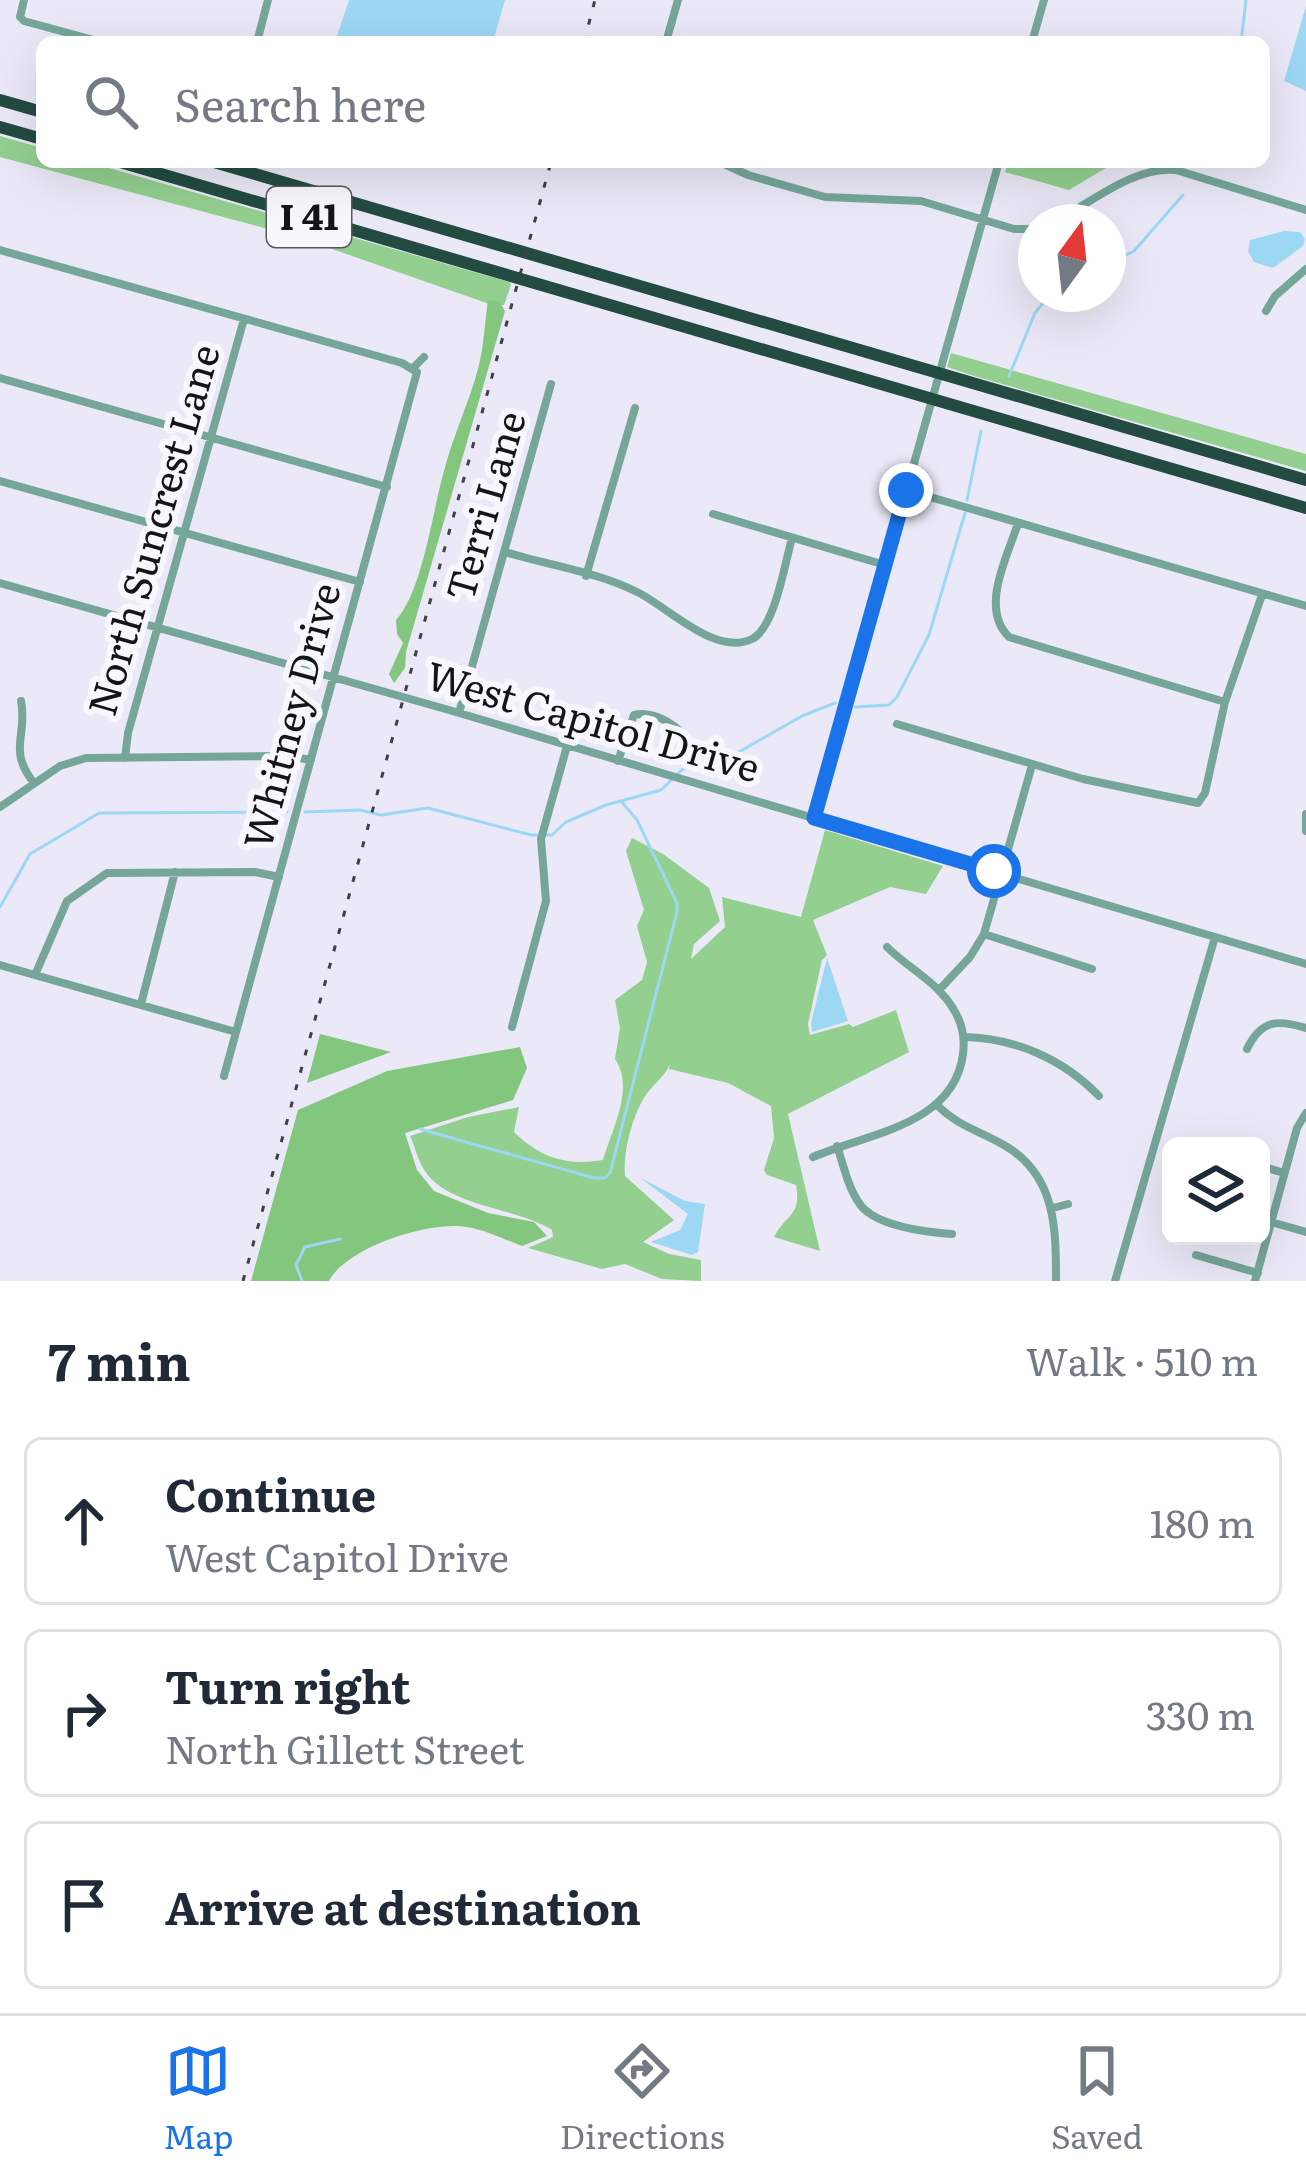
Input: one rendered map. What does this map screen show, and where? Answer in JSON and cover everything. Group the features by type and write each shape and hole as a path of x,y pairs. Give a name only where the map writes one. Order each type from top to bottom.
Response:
{"highway":[{"path":"0,100 36,110"},
{"path":"0,127 36,138"},
{"name":"I 41","path":"141,168 1306,508"},
{"name":"I 41","path":"235,168 1306,480"}],"street":[{"path":"24,0 20,10 24,21 79,36"},
{"path":"258,36 268,0"},
{"path":"668,36 678,0"},
{"path":"1034,36 1044,0"},
{"path":"733,168 825,197 921,201 1018,229"},
{"path":"814,818 997,168"},
{"path":"1087,204 1160,169 1306,210"},
{"path":"0,250 415,370 424,357"},
{"path":"1266,311 1275,296 1306,269"},
{"name":"North Suncrest Lane","path":"125,758 128,733 244,319"},
{"name":"Whitney Drive","path":"224,1076 415,370"},
{"path":"0,378 387,487"},
{"name":"Terri Lane","path":"459,713 551,384"},
{"path":"586,576 635,407"},
{"path":"0,481 360,582"},
{"path":"906,490 1306,606"},
{"path":"712,514 885,565"},
{"path":"1018,523 994,609 1009,637 1225,702"},
{"path":"505,552 635,590 689,628 741,642 758,635 767,624 792,538"},
{"name":"West Capitol Drive","path":"0,583 459,713 1306,964"},
{"path":"897,724 1032,765 1201,802 1225,702 1262,595"},
{"path":"21,701 17,755 34,783"},
{"path":"618,761 634,715 644,713 679,730"},
{"path":"512,1027 546,902 542,835 567,746"},
{"path":"0,807 68,762 288,756 311,760"},
{"path":"939,990 984,934 1032,765"},
{"path":"1306,814 1306,831"},
{"path":"34,975 67,902 77,891 112,872 255,872 279,877"},
{"path":"141,1004 175,872"},
{"path":"984,934 1092,969"},
{"path":"1115,1281 1215,937"},
{"path":"813,1157 938,1106 958,1080 964,1037 954,1009 939,990 887,947"},
{"path":"0,965 236,1032"},
{"path":"1247,1049 1264,1025 1280,1021 1306,1028"},
{"path":"964,1037 1025,1047 1089,1085 1099,1096"},
{"path":"938,1106 961,1126 1019,1155 1042,1182 1053,1208 1056,1281"},
{"path":"1196,1255 1257,1277 1284,1172 1306,1114"},
{"path":"837,1146 864,1210 929,1232 952,1234"},
{"path":"1270,1168 1284,1172"},
{"path":"1053,1208 1068,1204"},
{"path":"1271,1222 1306,1232"}],"green space":[{"path":"0,136 36,146 36,167 0,157"},
{"path":"41,168 109,168 511,285 504,305 495,306 298,237"},
{"path":"1006,168 1106,168 1069,190 1005,172"},
{"path":"488,300 499,301 505,311 405,668 394,683 389,674 403,643 396,620 420,571 448,458 475,378"},
{"path":"951,353 1306,454 1306,471 974,376 947,367"},
{"path":"825,830 943,866 926,894 890,887 813,920 827,955 808,1024 810,1035 849,1024 853,1027 896,1010 909,1052 788,1114 820,1251 774,1237 795,1209 797,1195 796,1185 764,1170 774,1138 771,1106 728,1083 669,1069 670,1064 636,1114 625,1176 674,1220 643,1242 669,1254 701,1260 701,1281 662,1279 625,1264 602,1269 528,1248 553,1237 552,1230 449,1192 425,1171 410,1136 519,1107 514,1132 534,1148 566,1161 603,1160 623,1083 615,1059 620,1028 615,1000 642,980 647,962 637,926 644,910 626,851 632,838 709,888 720,921 694,944 691,959 725,927 722,897 801,917"},
{"path":"320,1034 391,1052 307,1083"},
{"path":"520,1047 527,1068 513,1100 405,1133 417,1170 434,1191 488,1213 534,1222 547,1236 522,1246 474,1228 433,1228 371,1247 338,1269 329,1281 251,1281 298,1110 387,1071"}],"water":[{"path":"349,0 505,0 495,36 337,36"},
{"path":"1306,6 1306,91 1284,81"},
{"path":"1300,232 1303,246 1273,268 1254,262 1248,251 1250,240"},
{"path":"827,958 848,1021 812,1032 811,1023"},
{"path":"639,1177 685,1201 705,1204 698,1252 692,1255 651,1242 680,1230 688,1214"}],"waterway":[{"path":"1242,36 1246,0"},
{"path":"1126,255 1183,195"},
{"path":"1009,376 1036,312"},
{"path":"967,500 981,431"},
{"path":"855,707 889,705 897,697 929,635 965,513"},
{"path":"305,812 360,810 381,815 428,808 531,835 552,835 566,822 661,790 683,769 730,757 835,703"},
{"path":"420,1129 594,1178 610,1173 677,912 637,820 621,801"},
{"path":"0,907 30,854 99,813 287,812"},
{"path":"302,1281 296,1265 305,1247 340,1239"}],"railway":[{"path":"586,36 595,0"},
{"path":"243,1281 549,168"}],"route":[{"path":"906,490 814,818 994,871"}]}
